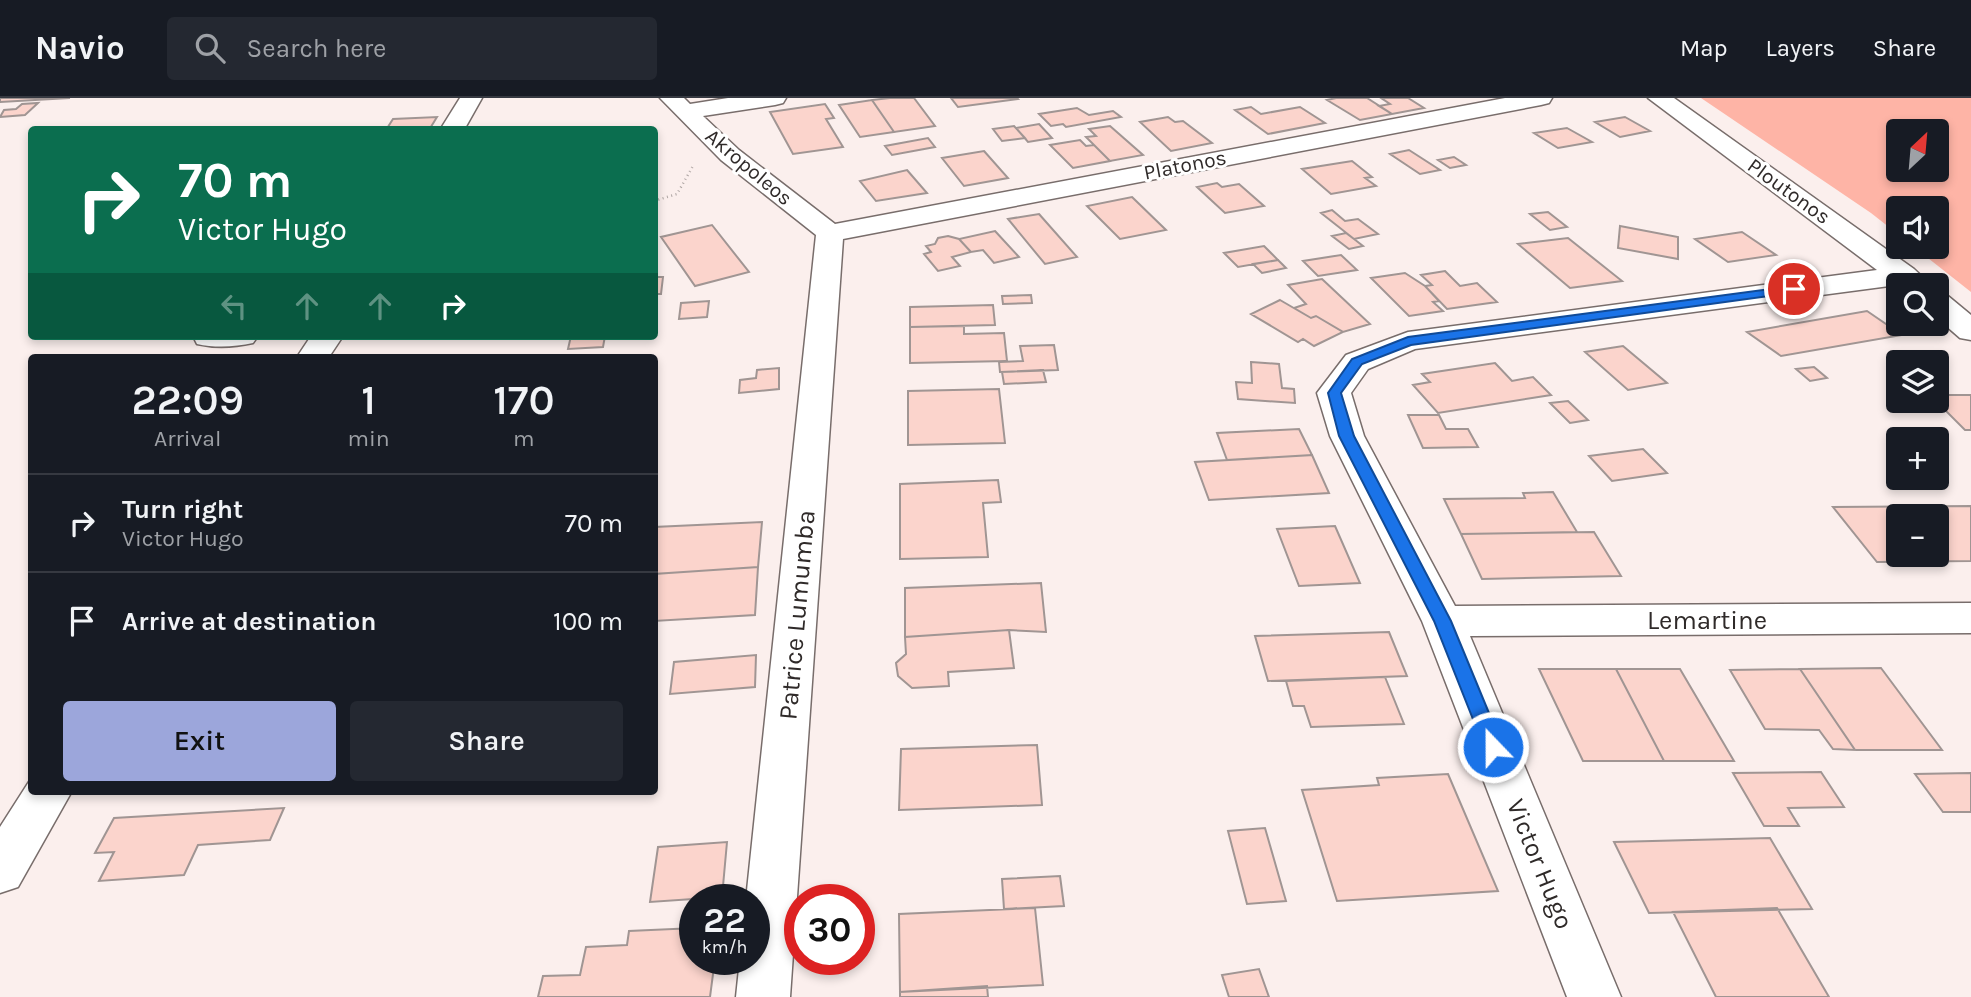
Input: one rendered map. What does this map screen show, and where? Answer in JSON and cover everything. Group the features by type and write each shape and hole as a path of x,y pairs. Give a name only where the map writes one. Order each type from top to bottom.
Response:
{"street":[{"path":"454,126 471,98"},
{"path":"679,104 775,98"},
{"name":"Platonos","path":"830,233 1541,98"},
{"name":"Ploutonos","path":"1659,98 1901,273"},
{"name":"Akropoleos","path":"679,104 730,155 830,233"},
{"name":"Patrice Lumumba","path":"763,997 830,233"},
{"name":"Victor Hugo","path":"1594,997 1443,621 1347,436 1335,393 1357,362 1408,341 1886,283"},
{"path":"1949,312 1971,331"},
{"name":"Lemartine","path":"1443,621 1971,618"},
{"path":"0,871 46,795"}],"path":[{"path":"658,200 677,194 696,162 730,155"}],"shaded area":[{"path":"1701,98 1971,98 1971,292 1929,259 1949,259 1949,196 1886,196 1886,225"}],"building":[{"path":"0,98 70,98 0,102"},
{"path":"914,98 935,126 894,132 872,100"},
{"path":"951,98 1017,98 1018,99 958,107"},
{"path":"1367,98 1392,114 1360,120 1327,100"},
{"path":"1381,98 1408,98 1424,108 1392,114 1379,106 1390,104"},
{"path":"872,100 894,132 860,137 839,105"},
{"path":"38,103 25,115 0,117 4,110 16,109 22,104"},
{"path":"825,104 834,118 826,119 843,147 793,154 770,112"},
{"path":"1251,107 1261,114 1300,107 1325,123 1268,134 1235,110"},
{"path":"1077,108 1089,115 1113,111 1121,117 1066,127 1063,124 1051,126 1039,114"},
{"path":"437,117 431,126 389,126 393,119"},
{"path":"1168,117 1175,122 1183,121 1212,143 1171,151 1140,122"},
{"path":"1625,117 1650,131 1620,137 1595,122"},
{"path":"1039,124 1052,138 1028,142 1016,128"},
{"path":"1014,126 1025,138 1002,141 993,129"},
{"path":"1110,126 1143,155 1110,161 1086,137 1096,136 1089,129"},
{"path":"1567,128 1592,142 1558,148 1534,133"},
{"path":"928,138 935,147 892,155 885,146"},
{"path":"1080,140 1086,146 1094,145 1110,161 1073,168 1050,145"},
{"path":"1409,150 1440,170 1420,174 1390,154"},
{"path":"984,151 1008,178 964,186 942,158"},
{"path":"1454,157 1466,165 1450,168 1438,160"},
{"path":"1352,161 1372,177 1365,178 1376,186 1331,194 1302,169"},
{"path":"907,170 927,193 876,201 860,181"},
{"path":"1217,183 1222,187 1239,184 1264,206 1225,213 1197,187"},
{"path":"1132,197 1166,230 1120,239 1087,206"},
{"path":"1332,210 1345,221 1358,219 1378,234 1354,239 1321,213"},
{"path":"1548,212 1567,227 1550,230 1530,214"},
{"path":"1039,214 1077,257 1045,264 1008,219"},
{"path":"712,225 749,272 695,286 661,237"},
{"path":"1620,226 1678,237 1678,259 1618,248"},
{"path":"995,231 1019,257 994,263 983,250 971,252 959,239"},
{"path":"1742,232 1776,255 1728,262 1695,239"},
{"path":"1346,233 1363,246 1349,249 1332,236"},
{"path":"948,236 959,239 971,252 952,257 960,266 938,271 924,254 931,252 926,246 935,244 938,238"},
{"path":"1568,238 1622,281 1570,288 1518,244"},
{"path":"1264,246 1278,260 1238,267 1224,253"},
{"path":"1341,255 1357,270 1318,276 1303,261"},
{"path":"1278,260 1286,268 1262,273 1253,264"},
{"path":"1445,271 1460,286 1477,283 1497,302 1447,309 1425,286 1432,285 1421,275"},
{"path":"1405,273 1425,286 1439,301 1433,302 1443,311 1409,316 1371,278"},
{"path":"658,277 663,277 661,294 658,294"},
{"path":"1322,279 1370,324 1343,332 1316,316 1311,318 1294,308 1306,304 1288,285"},
{"path":"1031,295 1032,303 1003,304 1002,296"},
{"path":"1280,300 1343,332 1314,346 1303,339 1298,342 1251,314"},
{"path":"709,301 707,317 679,319 681,303"},
{"path":"993,305 995,325 910,327 910,307"},
{"path":"1867,311 1886,324 1886,336 1896,336 1781,356 1747,332"},
{"path":"964,326 964,334 1004,333 1007,361 910,363 910,327"},
{"path":"570,340 604,340 603,347 568,349"},
{"path":"1054,345 1058,370 1000,372 999,362 1023,361 1020,346"},
{"path":"1623,346 1667,383 1628,390 1585,352"},
{"path":"1251,362 1279,364 1282,388 1294,389 1295,403 1238,399 1236,382 1252,383"},
{"path":"1495,363 1512,381 1533,377 1551,395 1438,413 1413,385 1430,382 1422,374"},
{"path":"1814,367 1827,378 1810,381 1796,369"},
{"path":"779,368 779,389 739,393 740,380 756,378 757,370"},
{"path":"1043,370 1046,382 1004,384 1002,372"},
{"path":"999,389 1005,443 908,445 908,391"},
{"path":"1949,395 1971,395 1971,430 1965,430 1948,413"},
{"path":"1568,401 1588,420 1570,423 1550,403"},
{"path":"1408,415 1439,415 1446,429 1468,429 1478,447 1423,448"},
{"path":"1299,429 1312,455 1227,460 1217,433"},
{"path":"1643,449 1667,473 1612,481 1589,456"},
{"path":"1312,455 1329,493 1209,500 1195,462"},
{"path":"998,480 1001,502 983,503 988,557 900,559 900,484"},
{"path":"1553,492 1577,532 1461,534 1444,499 1525,498 1523,493"},
{"path":"1949,506 1971,506 1971,561 1949,561"},
{"path":"1833,507 1886,507 1886,562 1877,562"},
{"path":"762,522 758,567 658,574 658,527"},
{"path":"1335,526 1360,583 1299,586 1277,529"},
{"path":"1594,532 1621,576 1482,579 1461,534"},
{"path":"758,567 755,615 658,621 658,574"},
{"path":"1041,583 1046,632 1009,630 905,637 905,588"},
{"path":"1009,630 1014,668 948,672 949,686 912,688 898,676 896,663 906,654 905,637"},
{"path":"1389,632 1407,676 1268,681 1255,636"},
{"path":"756,655 755,687 670,694 674,662"},
{"path":"1881,668 1942,750 1855,750 1800,669"},
{"path":"1539,669 1616,669 1664,761 1583,761"},
{"path":"1616,669 1680,669 1734,761 1664,761"},
{"path":"1800,669 1855,750 1833,749 1819,730 1765,729 1730,670"},
{"path":"1385,677 1404,724 1311,727 1304,706 1293,706 1286,681"},
{"path":"1037,745 1042,805 899,810 901,749"},
{"path":"1821,772 1844,807 1788,808 1799,826 1764,826 1733,773"},
{"path":"1971,773 1971,812 1943,812 1915,774"},
{"path":"1448,774 1498,891 1337,901 1302,790 1379,785 1377,778"},
{"path":"284,808 270,840 198,845 184,875 99,881 114,852 95,853 114,818"},
{"path":"1265,828 1286,901 1247,904 1228,831"},
{"path":"1770,838 1812,909 1649,913 1614,842"},
{"path":"727,842 723,884 679,884 679,900 650,902 658,847"},
{"path":"1060,876 1064,906 1004,909 1002,879"},
{"path":"1035,908 1043,985 900,992 899,914"},
{"path":"1777,908 1829,997 1716,997 1673,912"},
{"path":"679,929 679,975 713,975 710,997 538,997 543,976 580,975 586,947 627,945 629,931"},
{"path":"1259,969 1269,997 1229,997 1222,975"},
{"path":"987,986 988,997 900,997 900,992"}],"route":[{"path":"1493,747 1443,621 1347,436 1335,393 1357,362 1408,341 1794,289"}]}
